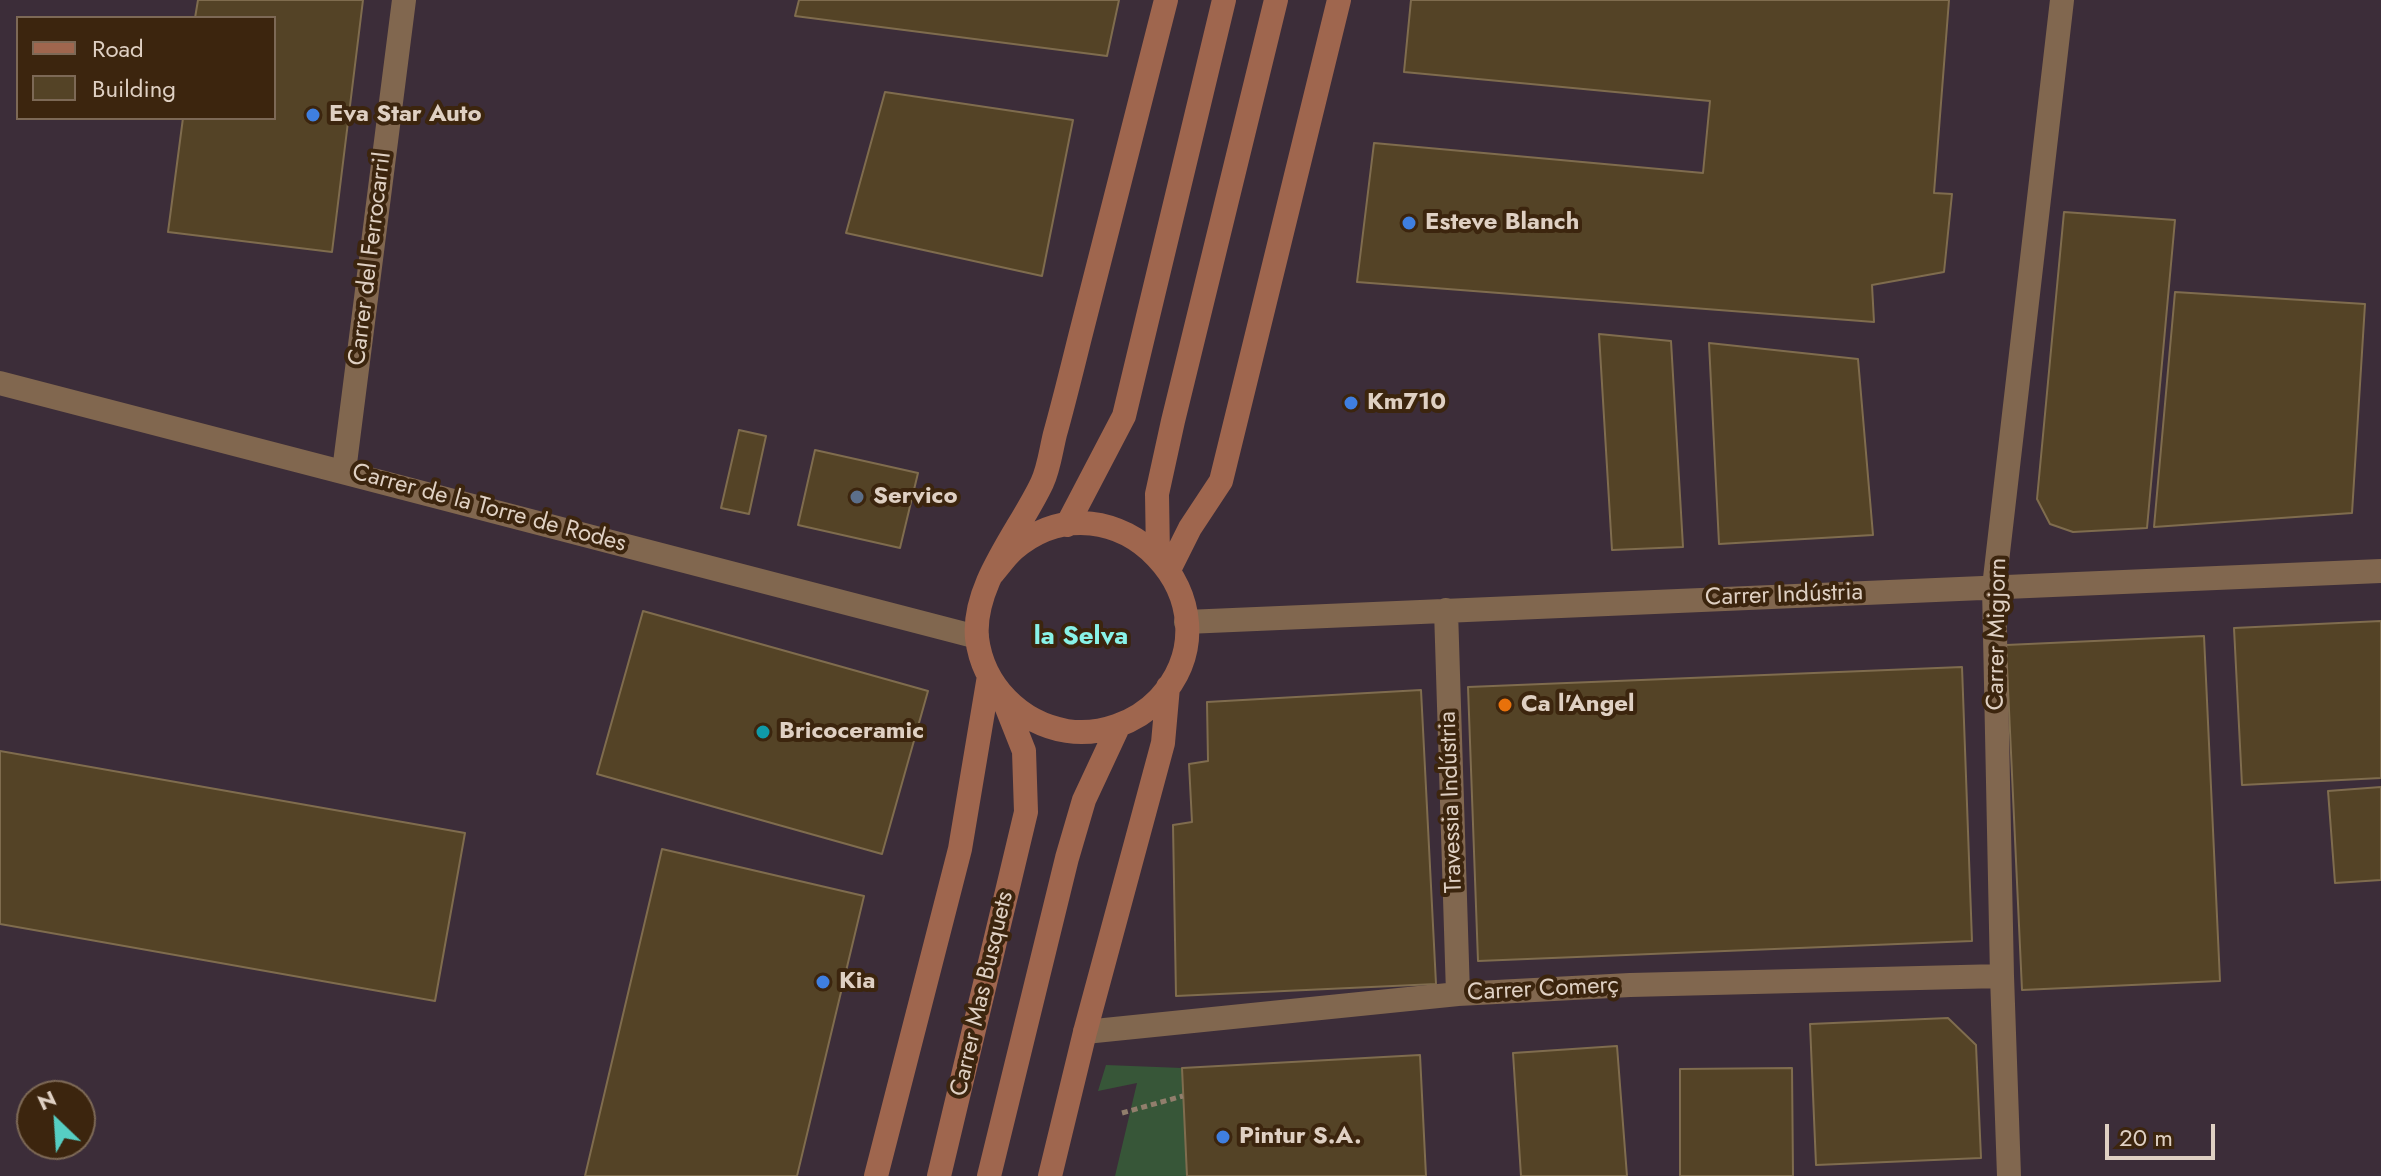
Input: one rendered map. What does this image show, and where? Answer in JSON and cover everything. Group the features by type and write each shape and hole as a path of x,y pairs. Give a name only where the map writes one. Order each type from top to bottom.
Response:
{"main road":[{"path":"1166,0 1043,480 980,603 977,637 981,657 996,686 1017,710 1056,729 1099,731 1119,725 1146,709 1168,687"},
{"path":"1067,525 1124,416 1224,0"},
{"path":"1163,563 1157,494 1160,479 1276,0"},
{"path":"1163,563 1221,481 1339,0"},
{"path":"993,573 1013,550 1038,533 1067,525 1092,524 1116,529 1139,540 1163,563 1184,604 1186,622 1182,656 1168,687 1163,743 1085,1032 1050,1176"},
{"path":"876,1176 960,849 996,686"},
{"name":"Carrer Mas Busquets","path":"939,1176 1026,812 1024,751 996,686"},
{"path":"989,1176 1067,858 1084,800 1119,725"}],"street":[{"name":"Carrer del Ferrocarril","path":"344,471 404,0"},
{"name":"Carrer Migjorn","path":"2009,1176 1994,587 2062,0"},
{"name":"Carrer de la Torre de Rodes","path":"0,383 977,637"},
{"name":"Carrer Indústria","path":"1186,622 2381,571"},
{"name":"Travessia Indústria","path":"1446,610 1458,994"},
{"name":"Carrer Comerç","path":"1085,1032 1458,994 1630,985 2002,976"}],"path":[{"path":"1122,1113 1183,1096"}],"shaded area":[{"path":"0,0 2381,0 2381,1176 0,1176"}],"green space":[{"path":"1106,1065 1182,1068 1187,1176 1115,1176 1137,1083 1098,1091"}],"building":[{"path":"198,0 363,0 332,252 168,232 183,120 276,120 276,16 195,16"},
{"path":"799,0 1119,0 1107,56 795,16"},
{"path":"1411,0 1949,0 1934,193 1952,194 1944,272 1872,285 1874,322 1357,282 1374,143 1703,173 1710,101 1404,72"},
{"path":"885,92 1073,120 1042,276 846,233"},
{"path":"2064,212 2175,220 2147,528 2073,532 2050,524 2037,499"},
{"path":"2175,292 2365,304 2352,513 2154,527"},
{"path":"1599,334 1671,341 1683,547 1612,550"},
{"path":"1709,343 1858,359 1873,535 1719,544"},
{"path":"739,430 766,436 749,514 721,508"},
{"path":"815,450 918,473 900,548 798,525"},
{"name":"Bricoceramic","path":"643,611 928,691 882,854 597,774"},
{"path":"2381,621 2381,778 2242,785 2234,628"},
{"path":"2204,636 2220,981 2022,990 2006,645"},
{"path":"1962,667 1972,941 1478,961 1468,687"},
{"path":"1421,690 1436,984 1176,996 1173,825 1192,822 1189,764 1208,761 1207,702"},
{"path":"0,751 465,833 435,1001 0,924"},
{"path":"2381,787 2381,880 2335,883 2328,791"},
{"path":"662,849 864,896 797,1176 585,1176"},
{"path":"1948,1018 1976,1045 1981,1158 1816,1165 1810,1024"},
{"path":"1617,1046 1627,1176 1521,1176 1513,1053"},
{"path":"1420,1055 1426,1176 1187,1176 1182,1068"},
{"path":"1792,1068 1793,1176 1680,1176 1680,1069"}],"place":[{"name":"Eva Star Auto","path":"313,115"},
{"name":"Esteve Blanch","path":"1409,223"},
{"name":"Km710","path":"1351,403"},
{"name":"Servico","path":"857,497"},
{"name":"Ca l'Angel","path":"1505,705"},
{"name":"Bricoceramic","path":"763,732"},
{"name":"Kia","path":"823,982"},
{"name":"Pintur S.A.","path":"1223,1137"}],"district":[{"name":"la Selva","path":"1081,638"}]}
